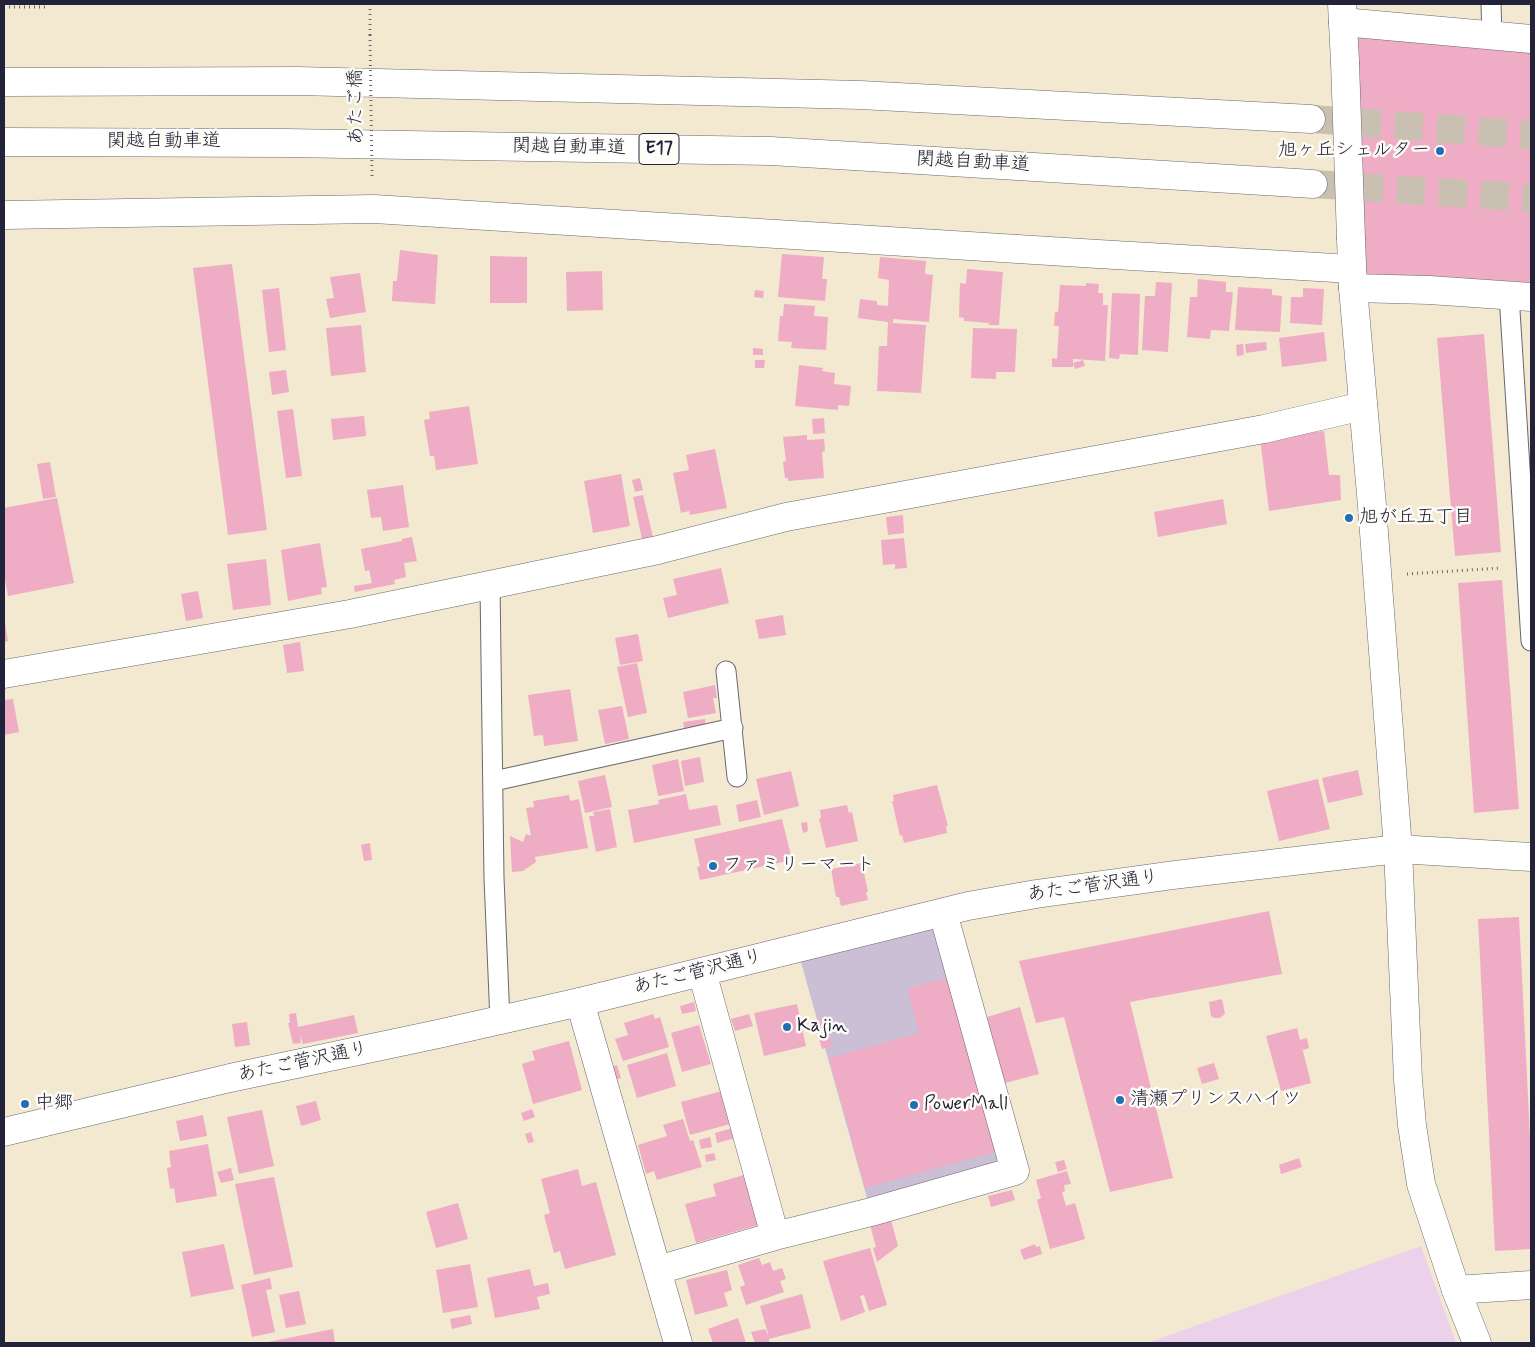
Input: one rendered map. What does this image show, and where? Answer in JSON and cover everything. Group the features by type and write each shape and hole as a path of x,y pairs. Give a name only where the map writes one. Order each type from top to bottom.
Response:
{"main road":[{"path":"1476,1343 1420,1184 1412,1125 1398,849 1352,278 1343,13 1492,36 1531,39"},
{"path":"4,82 297,81 860,95 1311,119"},
{"name":"関越自動車道","path":"4,142 286,143 771,151 1313,184"},
{"path":"4,215 374,209 1038,251 1352,278 1429,290 1520,296"},
{"path":"4,674 350,614 658,550 786,517 1250,432 1363,406"},
{"name":"あたご菅沢通り","path":"4,1132 230,1078 500,1021 968,906 1220,869 1398,849 1531,857"},
{"path":"658,1270 1015,1171 943,913"},
{"path":"702,972 775,1236"},
{"path":"580,1002 678,1343"},
{"path":"1456,1290 1531,1285"}],"lane":[{"path":"1491,4 1492,36"},
{"path":"1520,296 1526,566 1531,641"},
{"path":"490,585 494,878 500,1021"},
{"path":"726,670 737,777"},
{"path":"494,781 733,728"}],"path":[{"path":"4,7 46,7 46,4"},
{"name":"あたご橋","path":"370,4 372,177"},
{"path":"1377,576 1526,566"}],"shaded area":[{"path":"943,913 1015,1171 871,1212 797,948"},
{"path":"1421,1246 1456,1343 1147,1343"}],"building":[{"name":"旭ヶ丘シェルター","path":"1343,22 1531,39 1531,297 1353,288"},
{"path":"400,250 438,255 435,304 392,301 393,281 397,281"},
{"path":"782,254 824,257 822,279 827,279 825,301 778,297"},
{"path":"490,256 527,257 527,303 490,303"},
{"path":"880,257 926,261 925,274 933,275 929,322 893,319 893,323 926,325 921,393 877,391 879,346 887,346 888,322 858,318 860,299 877,301 877,305 888,306 889,280 878,278"},
{"path":"232,264 267,530 228,535 193,268"},
{"path":"967,269 1003,272 999,325 964,321 964,318 959,317 960,283 966,284"},
{"path":"602,271 603,310 567,311 566,272"},
{"path":"360,273 366,312 330,318 326,299 334,298 330,277"},
{"path":"1198,279 1226,282 1226,292 1233,292 1229,331 1211,330 1210,339 1187,337 1190,297 1197,297"},
{"path":"1156,282 1172,283 1168,352 1142,350 1145,296 1155,296"},
{"path":"1086,283 1099,284 1098,293 1103,293 1103,305 1108,305 1105,361 1073,359 1073,367 1052,367 1052,358 1057,359 1059,326 1054,326 1055,312 1058,312 1060,285 1086,286"},
{"path":"1238,287 1272,289 1272,295 1282,296 1280,332 1235,330"},
{"path":"279,288 286,350 269,352 262,290"},
{"path":"1303,288 1324,289 1322,325 1290,323 1291,297 1303,297"},
{"path":"755,290 764,291 763,298 754,297"},
{"path":"1112,293 1140,294 1138,355 1120,354 1119,359 1109,358"},
{"path":"784,304 815,306 814,316 828,317 826,350 791,348 792,342 778,341 780,316 783,316"},
{"path":"361,325 366,372 331,376 326,328"},
{"path":"973,328 1017,329 1015,372 996,372 996,379 971,378"},
{"path":"1324,332 1327,361 1282,367 1279,338"},
{"path":"1484,334 1501,552 1455,556 1437,338"},
{"path":"1266,342 1267,350 1246,353 1245,344"},
{"path":"1243,344 1244,355 1237,356 1236,345"},
{"path":"753,348 763,349 763,355 753,355"},
{"path":"755,360 765,360 764,368 755,368"},
{"path":"1083,360 1085,366 1075,369 1073,363"},
{"path":"799,365 823,368 822,371 835,373 834,384 851,386 849,406 838,405 838,410 795,406"},
{"path":"286,370 289,392 272,395 269,372"},
{"path":"469,406 478,464 436,470 434,456 430,456 424,420 430,419 429,412"},
{"path":"293,409 302,476 286,478 277,411"},
{"path":"364,416 366,436 333,440 331,419"},
{"path":"824,418 825,433 813,434 812,419"},
{"path":"1324,431 1329,475 1340,475 1341,500 1269,511 1260,438"},
{"path":"807,435 807,440 824,439 825,451 822,452 824,478 788,481 788,478 785,478 783,462 786,461 783,437"},
{"path":"715,449 727,508 690,515 689,511 681,513 673,473 689,470 686,455"},
{"path":"50,462 56,497 43,499 37,464"},
{"path":"621,474 630,526 593,533 584,481"},
{"path":"640,478 643,490 635,492 632,480"},
{"path":"403,485 409,527 383,531 381,517 371,518 367,490"},
{"path":"643,495 653,537 642,539 633,497"},
{"path":"57,498 74,583 8,596 4,574 4,508"},
{"path":"1223,499 1227,524 1158,537 1154,512"},
{"path":"903,515 904,533 888,535 886,517"},
{"path":"412,537 417,561 404,563 406,577 394,580 395,584 355,592 354,586 372,583 369,570 365,571 361,549 402,541 402,539"},
{"path":"904,538 907,568 895,569 895,564 883,565 881,540"},
{"path":"320,543 327,587 321,588 322,594 288,601 281,550"},
{"path":"266,559 271,605 233,610 227,564"},
{"path":"721,568 729,603 668,618 663,598 677,595 673,579"},
{"path":"1502,580 1519,809 1474,813 1458,583"},
{"path":"198,591 203,618 186,621 181,594"},
{"path":"783,615 786,635 759,639 755,620"},
{"path":"4,624 8,641 4,642"},
{"path":"638,634 643,661 620,665 615,638"},
{"path":"300,642 304,671 287,673 283,645"},
{"path":"637,663 647,713 628,717 617,667"},
{"path":"715,685 717,698 713,698 716,713 688,718 683,692"},
{"path":"570,689 578,741 544,746 543,735 534,736 528,695"},
{"path":"13,699 19,732 4,735 4,700"},
{"path":"622,706 629,739 605,744 598,710"},
{"path":"705,719 706,727 685,731 683,722"},
{"path":"700,757 704,782 685,786 681,761"},
{"path":"678,759 684,791 658,796 652,765"},
{"path":"1358,770 1363,795 1328,803 1322,778"},
{"path":"791,771 799,806 764,815 756,779"},
{"path":"605,775 612,807 585,813 578,781"},
{"path":"1318,779 1330,829 1279,841 1267,791"},
{"path":"937,785 948,826 946,826 947,833 904,843 902,835 900,836 892,801 894,801 893,795"},
{"path":"686,794 689,810 717,805 721,825 634,843 628,810 659,804 658,800"},
{"path":"569,795 570,801 579,799 588,848 535,857 536,862 523,871 512,872 510,836 523,842 526,834 531,836 526,808 534,807 533,801"},
{"path":"757,800 761,817 739,822 736,805"},
{"path":"847,805 849,813 852,812 858,841 826,848 819,819 821,818 820,810"},
{"path":"610,809 617,847 596,852 589,816 594,816 593,812"},
{"path":"782,819 792,860 700,880 697,867 700,866 694,839"},
{"path":"807,822 808,831 803,833 801,823"},
{"path":"370,843 372,860 364,861 361,845"},
{"path":"862,863 868,900 841,906 839,897 836,897 831,869"},
{"name":"清瀬プリンスハイツ","path":"1269,911 1282,974 1130,1002 1173,1178 1110,1192 1064,1017 1036,1023 1019,961"},
{"path":"1519,917 1531,1157 1531,1249 1495,1251 1478,919"},
{"name":"PowerMall","path":"950,977 998,1151 865,1188 829,1058 919,1033 907,989"},
{"path":"1222,999 1225,1014 1220,1018 1214,1018 1211,1016 1209,1002"},
{"path":"694,1002 696,1011 682,1014 680,1006"},
{"path":"797,1004 806,1046 764,1056 754,1013"},
{"path":"1020,1007 1039,1074 1005,1083 987,1017"},
{"path":"296,1013 298,1027 354,1015 358,1033 303,1044 300,1035 301,1043 293,1044 288,1023 290,1023 289,1014"},
{"path":"653,1014 655,1019 660,1017 669,1047 623,1061 615,1039 628,1035 624,1023"},
{"path":"749,1014 753,1026 735,1031 731,1019"},
{"path":"824,1018 832,1046 822,1049 814,1021"},
{"path":"247,1022 250,1045 235,1047 232,1024"},
{"path":"699,1025 711,1064 682,1072 671,1033"},
{"path":"1297,1028 1300,1040 1307,1038 1309,1048 1303,1050 1301,1043 1311,1083 1281,1091 1266,1036"},
{"path":"569,1041 582,1090 533,1104 522,1064 535,1060 532,1051"},
{"path":"667,1053 676,1086 637,1098 627,1065"},
{"path":"1214,1063 1219,1079 1202,1084 1197,1068"},
{"path":"617,1065 621,1078 615,1080 611,1067"},
{"path":"722,1091 730,1124 690,1135 681,1102"},
{"path":"316,1101 321,1120 301,1126 296,1106"},
{"path":"532,1109 535,1117 524,1121 521,1113"},
{"path":"262,1110 274,1166 239,1174 227,1117"},
{"path":"203,1115 207,1136 180,1141 176,1121"},
{"path":"683,1119 690,1141 693,1140 702,1167 657,1180 654,1171 646,1174 638,1145 667,1136 663,1125"},
{"path":"733,1128 736,1138 717,1143 715,1133"},
{"path":"531,1132 534,1142 528,1143 525,1134"},
{"path":"710,1137 712,1147 701,1149 699,1140"},
{"path":"208,1144 217,1196 176,1203 174,1188 170,1189 167,1168 171,1167 169,1151"},
{"path":"714,1153 716,1160 706,1162 705,1155"},
{"path":"1299,1158 1302,1167 1281,1174 1279,1165"},
{"path":"1064,1160 1067,1169 1058,1172 1055,1162"},
{"path":"231,1168 234,1180 221,1183 217,1172"},
{"path":"578,1169 582,1186 596,1182 616,1255 565,1269 560,1251 554,1253 544,1215 550,1213 541,1179"},
{"path":"1067,1171 1071,1184 1064,1185 1065,1191 1062,1192 1066,1206 1075,1203 1085,1239 1050,1249 1037,1200 1041,1198 1036,1180"},
{"path":"744,1175 758,1225 696,1243 685,1204 716,1196 713,1184"},
{"path":"274,1177 293,1267 254,1275 235,1184"},
{"path":"1012,1190 1015,1200 991,1207 988,1196"},
{"path":"458,1203 468,1239 436,1248 426,1212"},
{"path":"891,1220 898,1246 877,1262 873,1248 876,1247 870,1225"},
{"path":"224,1244 234,1289 191,1297 182,1252"},
{"path":"1035,1244 1036,1247 1040,1246 1042,1254 1024,1260 1020,1250"},
{"path":"870,1248 887,1305 869,1311 864,1295 860,1296 865,1312 841,1321 823,1261"},
{"path":"759,1258 762,1265 770,1262 773,1271 782,1268 786,1279 780,1281 784,1292 746,1305 740,1287 745,1285 738,1265"},
{"path":"470,1264 478,1307 443,1313 436,1270"},
{"path":"530,1269 534,1286 548,1283 550,1294 537,1297 540,1309 495,1318 487,1278"},
{"path":"727,1270 732,1290 724,1293 728,1306 695,1315 686,1280"},
{"path":"270,1278 272,1289 266,1290 275,1332 252,1337 241,1285"},
{"path":"299,1291 306,1324 286,1328 279,1295"},
{"path":"802,1294 811,1328 769,1339 769,1342 755,1343 751,1332 765,1329 769,1337 760,1306"},
{"path":"470,1315 472,1324 452,1329 450,1319"},
{"path":"738,1318 746,1343 713,1343 708,1329"},
{"path":"333,1329 335,1343 268,1342"}],"tunnel":[{"path":"1311,119 1531,135"},
{"path":"1313,184 1531,198"}],"place":[{"name":"旭ヶ丘シェルター","path":"1440,151"},
{"name":"旭が丘五丁目","path":"1349,518"},
{"name":"ファミリーマート","path":"713,866"},
{"name":"Kajin","path":"787,1027"},
{"name":"清瀬プリンスハイツ","path":"1120,1100"},
{"name":"中郷","path":"25,1104"},
{"name":"PowerMall","path":"914,1105"}]}
